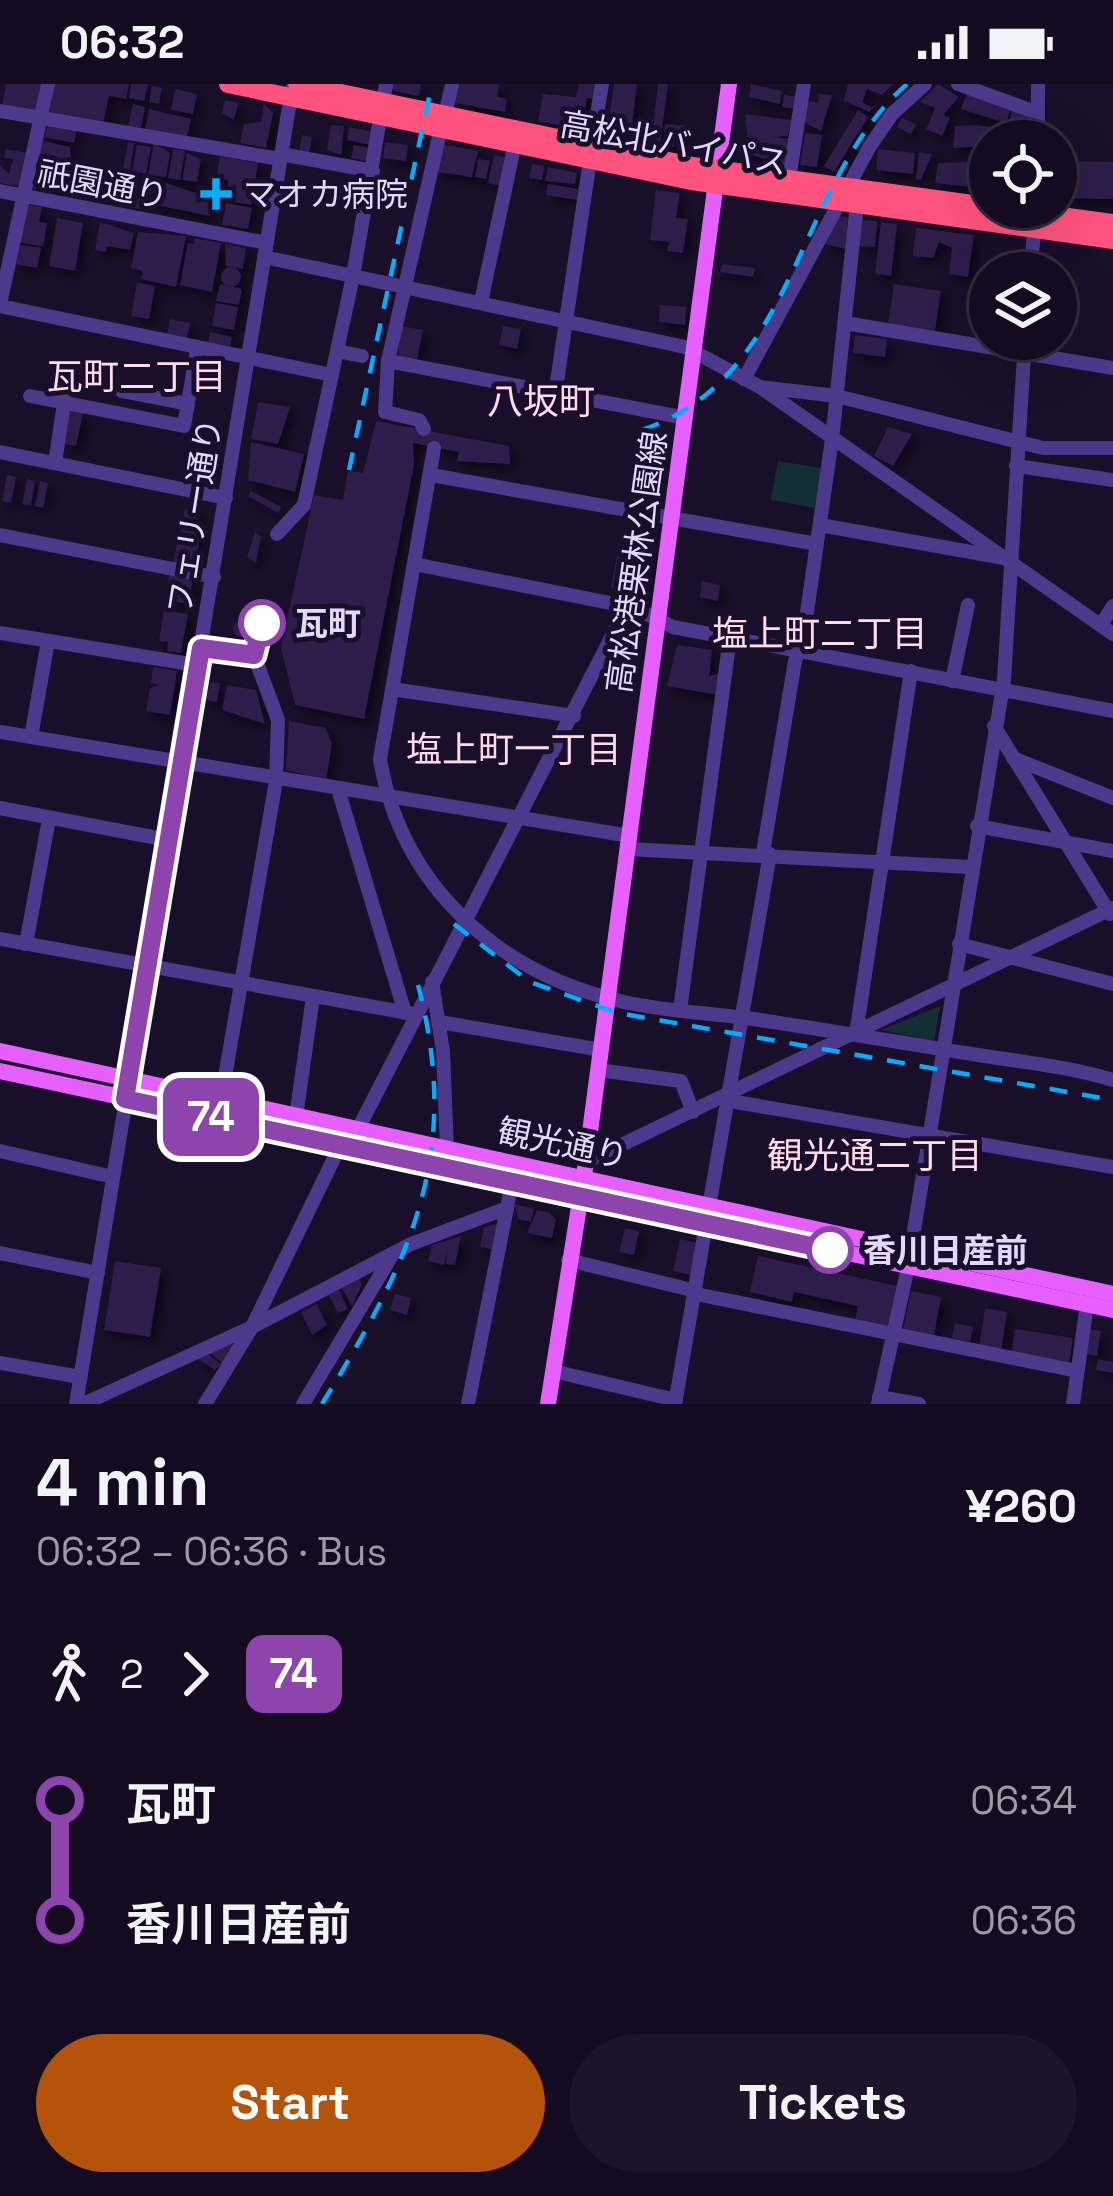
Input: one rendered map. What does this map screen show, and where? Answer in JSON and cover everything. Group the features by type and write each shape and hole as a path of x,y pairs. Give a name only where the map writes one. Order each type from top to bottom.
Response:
{"highway":[{"name":"高松北バイパス","path":"228,84 384,100 515,143 591,152"},
{"name":"高松北バイパス","path":"443,121 716,177 969,210"},
{"name":"高松北バイパス","path":"716,177 789,179 848,197"},
{"name":"高松北バイパス","path":"1077,220 1113,223"},
{"name":"高松北バイパス","path":"1072,228 1113,240"}],"main road":[{"name":"高松港栗林公園線","path":"548,1404 601,1050 729,84"},
{"name":"観光通り","path":"0,1051 340,1144 512,1182 583,1179"},
{"name":"観光通り","path":"0,1071 221,1100 583,1179 708,1214 1113,1310"},
{"name":"観光通り","path":"909,1258 1113,1294"}],"street":[{"path":"48,84 0,305 332,375"},
{"path":"424,430 419,420 385,412 388,362 452,84"},
{"path":"555,395 602,84"},
{"path":"789,179 803,84"},
{"path":"744,379 885,123 925,84"},
{"path":"958,84 1038,113"},
{"path":"1038,84 1038,120"},
{"name":"フェリー通り","path":"79,1404 145,968 294,88"},
{"path":"277,534 304,505 384,100"},
{"path":"0,111 373,171"},
{"path":"481,302 515,143"},
{"name":"祇園通り","path":"0,191 266,250 353,275 567,319 696,354 760,387"},
{"path":"553,1371 675,1402 743,1017 820,525 845,323 848,197"},
{"path":"845,323 969,340"},
{"path":"30,396 184,426 197,350"},
{"path":"337,351 362,356"},
{"path":"1077,359 1113,368"},
{"path":"919,1404 879,1400 909,1258 1002,690 1024,360"},
{"path":"388,362 686,418"},
{"path":"55,463 67,383"},
{"path":"760,387 837,396 1068,450 1113,448"},
{"path":"760,387 1107,630 1113,606"},
{"path":"122,391 188,404"},
{"path":"434,448 380,759 386,796 407,851 431,887 467,921 500,950 608,996 1113,1080"},
{"path":"0,452 226,498"},
{"path":"1016,466 1113,480"},
{"path":"431,475 817,544"},
{"path":"820,525 1009,559"},
{"path":"0,536 214,577"},
{"path":"414,564 627,607 657,620 730,637 1113,711"},
{"path":"952,681 968,605"},
{"path":"357,1131 409,1013 467,921 627,607"},
{"path":"0,633 184,663"},
{"path":"680,1010 730,637"},
{"path":"31,737 48,640"},
{"path":"221,1100 276,781 278,720 254,655"},
{"path":"856,1034 911,671"},
{"path":"392,688 574,716"},
{"path":"583,1179 693,1112 1010,956 1112,912 994,726"},
{"path":"0,732 519,818 629,843 970,867"},
{"path":"1013,758 1113,798"},
{"path":"338,789 409,1013"},
{"path":"0,808 168,841"},
{"path":"26,944 49,819"},
{"path":"977,826 1113,851"},
{"path":"0,939 409,1013"},
{"path":"959,944 1113,984"},
{"path":"432,982 440,1022 447,1150"},
{"path":"296,1117 313,997"},
{"path":"440,1022 601,1050"},
{"path":"598,1070 681,1082 693,1112"},
{"path":"729,1094 736,1102 1113,1167"},
{"path":"205,1404 252,1327 340,1144"},
{"path":"0,1151 113,1177"},
{"path":"468,1404 512,1182"},
{"path":"79,1404 252,1327 394,1252 507,1208"},
{"path":"303,1404 394,1252"},
{"path":"0,1253 98,1273"},
{"path":"568,1260 891,1335 1078,1371"},
{"path":"1073,1404 1087,1304"},
{"path":"0,1364 80,1376"},
{"path":"118,1387 125,1404"}],"green space":[{"path":"778,461 821,468 815,508 771,500"},
{"path":"940,1006 934,1041 881,1030"}],"building":[{"path":"6,84 43,84 38,113 2,107"},
{"path":"55,84 129,84 126,99 109,96 103,124 49,114"},
{"path":"131,84 148,84 144,101 129,98"},
{"path":"392,84 421,84 419,96 391,90"},
{"path":"458,84 499,84 497,97 507,99 505,112 455,103"},
{"path":"579,84 596,84 594,99 587,98 584,112 576,116 592,115 588,131 538,121 543,94 576,97"},
{"path":"614,84 637,84 631,135 607,132"},
{"path":"658,84 668,84 660,145 651,144"},
{"path":"751,84 782,91 780,104 749,97"},
{"path":"848,84 893,84 882,95 867,89 862,102 873,108 870,112 844,101"},
{"path":"938,84 959,97 943,115 950,118 942,136 926,129 935,108 920,102"},
{"path":"152,86 162,88 159,104 149,102"},
{"path":"175,89 197,94 193,114 171,110"},
{"path":"968,91 1011,108 1007,120 961,109"},
{"path":"819,94 832,95 821,131 804,122 807,101 818,103"},
{"path":"784,95 798,97 796,109 782,107"},
{"path":"225,100 238,103 234,120 222,113"},
{"path":"133,104 145,107 141,128 128,126"},
{"path":"264,104 273,113 266,148 240,143 244,124 261,122"},
{"path":"149,109 191,119 187,138 145,130"},
{"path":"858,110 868,117 834,172 824,166"},
{"path":"1012,110 1028,114 1028,120 1010,120"},
{"path":"745,114 791,120 788,136 774,137 791,139 787,166 749,154"},
{"path":"902,118 916,124 911,134 897,127"},
{"path":"49,123 77,129 74,143 44,137"},
{"path":"665,124 690,126 689,136 675,135 674,147 663,147"},
{"path":"331,125 344,126 341,155 327,150"},
{"path":"969,125 969,147 953,148 955,126"},
{"path":"349,127 373,132 371,145 347,140"},
{"path":"805,133 822,135 817,167 800,165"},
{"path":"302,135 312,137 309,154 299,152"},
{"path":"43,141 70,147 71,161 62,161 77,164 71,192 32,188 32,171 60,170 37,163"},
{"path":"128,142 134,143 130,170 123,169"},
{"path":"154,142 170,153 166,177 148,175"},
{"path":"385,142 408,145 406,161 383,158"},
{"path":"442,144 478,151 472,177 436,172"},
{"path":"137,145 151,147 146,174 132,171"},
{"path":"354,145 371,148 365,161 351,158"},
{"path":"6,149 27,153 21,187 0,183 0,165 9,174 13,159 4,158"},
{"path":"173,149 185,151 180,180 168,178"},
{"path":"878,149 915,153 913,174 876,170"},
{"path":"919,152 932,154 921,180 916,179"},
{"path":"187,153 201,159 197,182 182,180"},
{"path":"494,155 507,158 501,186 488,183"},
{"path":"220,156 258,163 251,205 228,201 228,180 216,178"},
{"path":"478,159 490,161 486,179 475,177"},
{"path":"1077,161 1113,162 1113,199 1077,198"},
{"path":"969,162 969,187 935,183 938,163"},
{"path":"532,164 545,166 542,180 529,178"},
{"path":"79,165 89,166 85,189 75,187"},
{"path":"93,167 102,169 97,196 88,194"},
{"path":"548,167 577,173 575,184 545,181"},
{"path":"104,168 114,170 109,197 99,195"},
{"path":"166,183 208,197 213,201 210,216 151,204 154,190 161,191"},
{"path":"548,184 578,189 577,200 546,195"},
{"path":"123,190 146,195 143,210 120,205"},
{"path":"656,190 680,193 676,218 688,219 683,253 667,251 669,242 650,240"},
{"path":"226,203 252,208 248,229 222,225"},
{"path":"29,205 42,207 39,222 47,223 43,247 20,242"},
{"path":"839,216 848,217 846,249 825,244"},
{"path":"57,218 83,223 75,271 49,266"},
{"path":"860,220 877,221 875,247 858,246"},
{"path":"100,222 134,233 130,250 107,246 106,252 95,250"},
{"path":"881,222 897,224 891,276 875,274"},
{"path":"916,228 974,235 968,277 949,274 952,248 939,242 933,258 913,256"},
{"path":"138,232 186,236 176,287 141,279 143,271 131,268"},
{"path":"195,238 221,243 212,292 180,285 188,243 194,244"},
{"path":"225,244 246,248 243,269 226,266"},
{"path":"20,245 41,248 37,268 16,264"},
{"path":"722,264 755,268 753,277 720,272"},
{"path":"231,267 241,277 231,287 221,277"},
{"path":"137,283 155,286 149,319 131,316"},
{"path":"220,284 242,289 239,305 216,301"},
{"path":"894,284 941,291 935,331 888,324"},
{"path":"216,303 238,307 234,330 212,326"},
{"path":"660,305 686,307 685,325 659,322"},
{"path":"170,319 190,323 187,338 167,334"},
{"path":"401,326 423,330 417,360 398,356"},
{"path":"503,326 521,329 517,349 499,345"},
{"path":"210,332 232,337 230,348 208,343"},
{"path":"855,335 887,339 885,357 853,353"},
{"path":"258,402 290,407 278,444 251,439"},
{"path":"69,410 83,413 76,446 61,443"},
{"path":"376,421 509,446 510,464 457,461 459,452 413,443 414,465 364,719 295,705 281,648 314,495 343,500 348,470 363,473"},
{"path":"888,427 912,434 893,466 874,456"},
{"path":"251,442 304,454 295,492 248,480"},
{"path":"192,448 214,452 211,468 203,474 188,470"},
{"path":"7,475 16,477 11,503 2,501"},
{"path":"27,479 35,481 31,505 22,504"},
{"path":"40,481 48,483 43,508 35,506"},
{"path":"251,491 281,507 278,513 248,496"},
{"path":"185,509 197,511 199,531 181,527"},
{"path":"181,529 201,533 194,570 172,565"},
{"path":"255,532 261,537 256,563 247,557"},
{"path":"618,550 651,555 646,587 638,593 611,588"},
{"path":"170,571 193,576 191,592 167,587"},
{"path":"702,581 720,585 718,601 700,597"},
{"path":"168,590 191,593 189,604 166,600"},
{"path":"164,610 188,614 181,653 167,651 168,642 159,641"},
{"path":"241,621 249,629 241,637 233,629"},
{"path":"677,645 712,650 709,676 721,673 718,695 667,686"},
{"path":"153,667 177,671 170,715 146,711 150,688 159,685 151,683"},
{"path":"211,682 220,683 217,702 205,700"},
{"path":"227,685 256,690 265,724 222,710"},
{"path":"289,721 326,728 332,744 326,780 286,770"},
{"path":"515,1204 534,1209 531,1222 518,1219"},
{"path":"537,1210 556,1220 552,1238 527,1233"},
{"path":"499,1223 496,1250 480,1247 484,1227"},
{"path":"625,1228 639,1231 634,1255 619,1252"},
{"path":"461,1236 455,1265 446,1264 448,1249 444,1265 428,1261 432,1245"},
{"path":"680,1239 698,1243 691,1275 673,1271"},
{"path":"758,1256 897,1286 888,1328 855,1321 858,1306 794,1292 792,1302 750,1292"},
{"path":"115,1261 161,1268 150,1337 104,1330"},
{"path":"359,1279 362,1284 352,1307 342,1288"},
{"path":"339,1290 348,1309 338,1313 329,1295"},
{"path":"911,1291 941,1297 934,1336 903,1330"},
{"path":"395,1294 411,1298 407,1315 390,1310"},
{"path":"317,1304 327,1325 312,1335 301,1312"},
{"path":"985,1308 1007,1312 1001,1352 979,1348"},
{"path":"955,1323 973,1327 970,1342 952,1338"},
{"path":"1015,1329 1073,1338 1069,1365 1011,1356"},
{"path":"1089,1329 1101,1331 1097,1356 1085,1354"},
{"path":"229,1340 233,1345 222,1363 210,1353"},
{"path":"206,1353 221,1364 215,1370 197,1358"},
{"path":"1098,1359 1113,1362 1113,1373 1096,1370"}],"railway":[{"path":"349,470 432,84"},
{"path":"642,430 694,404 734,367 765,323 840,172 870,125 907,84"},
{"path":"454,924 530,982 618,1013 1113,1100"},
{"path":"322,1404 380,1302 420,1205 431,1155 434,1102 430,1046 418,985"}],"bus line":[{"name":"74","path":"262,623 254,655 201,648 125,1099 830,1250"}],"place":[{"name":"マオカ病院","path":"216,194"},
{"name":"瓦町","path":"262,623"},
{"name":"香川日産前","path":"830,1250"}],"district":[{"name":"瓦町二丁目","path":"137,376"},
{"name":"八坂町","path":"541,401"},
{"name":"塩上町二丁目","path":"820,633"},
{"name":"塩上町一丁目","path":"514,749"},
{"name":"観光通二丁目","path":"875,1155"}]}
